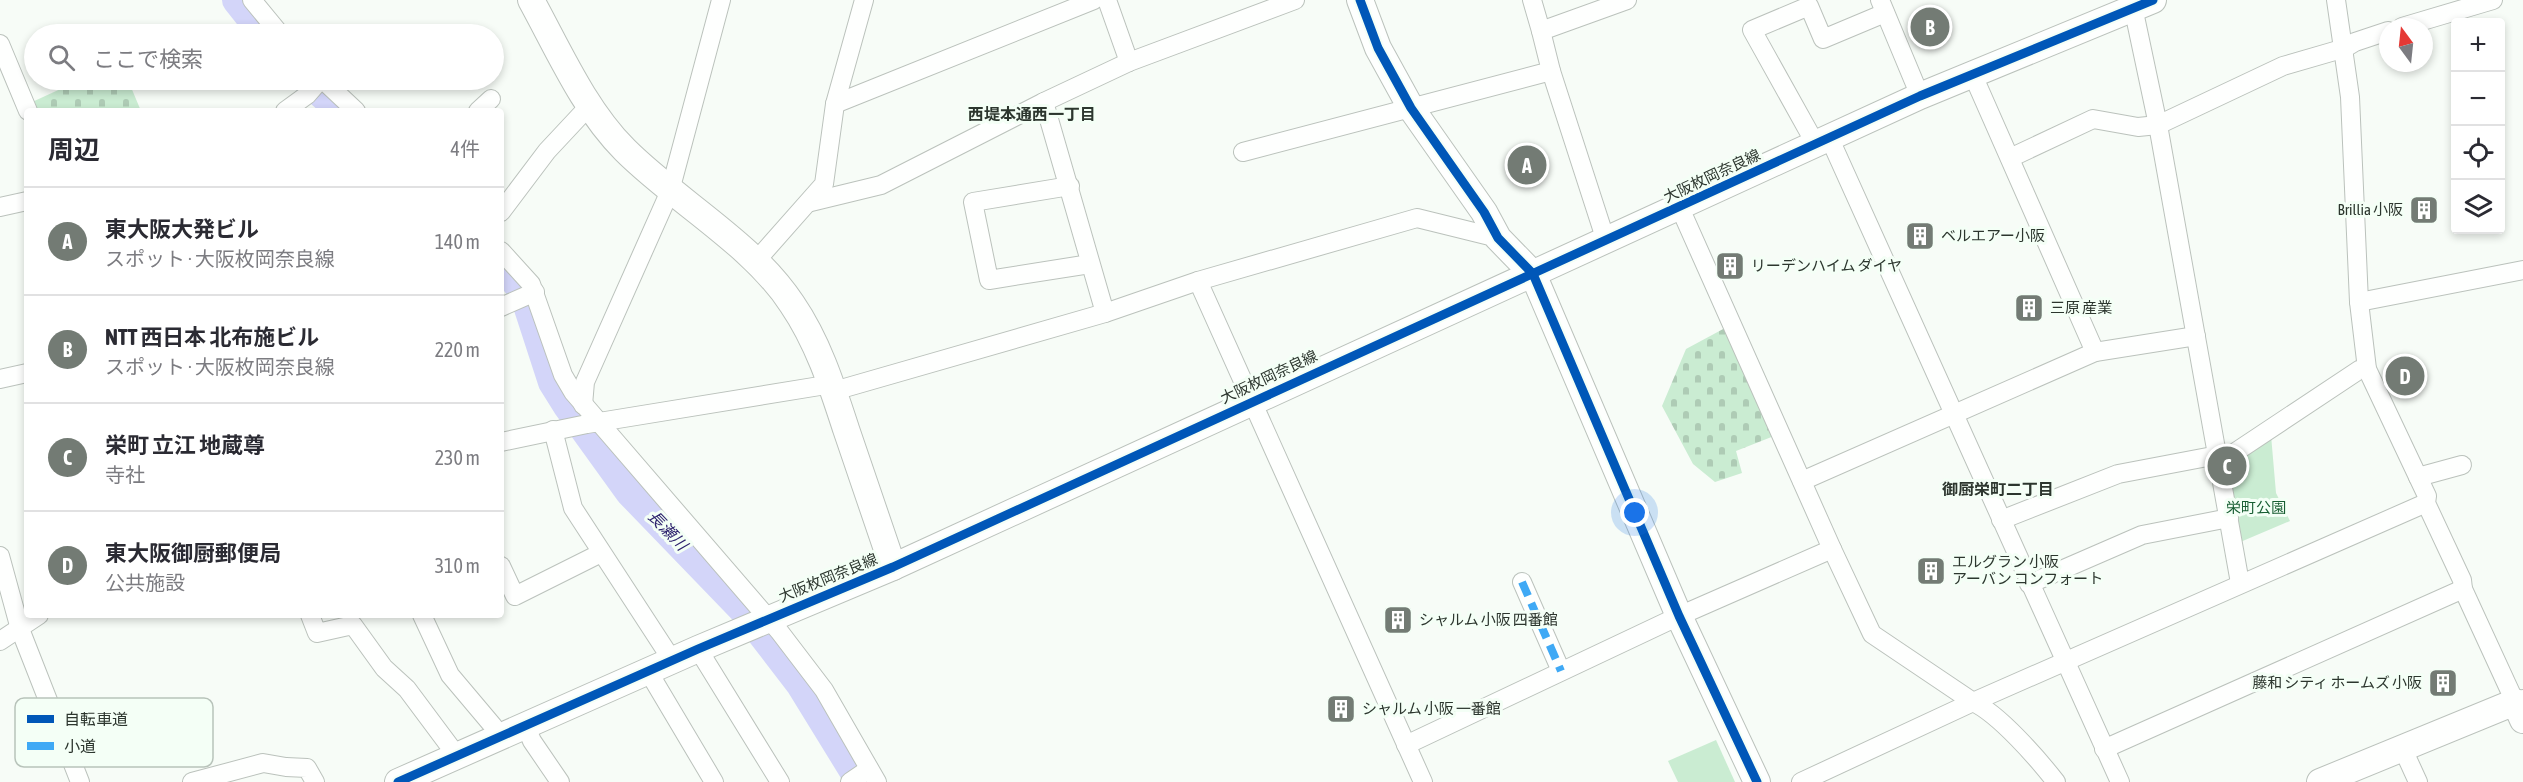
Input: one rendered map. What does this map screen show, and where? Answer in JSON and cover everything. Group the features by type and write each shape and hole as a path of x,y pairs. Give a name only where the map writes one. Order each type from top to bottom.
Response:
{"main road":[{"path":"531,0 590,105 624,149 670,191 756,261 792,303 810,336 833,388 893,567"},
{"path":"1360,0 1378,48 1411,108 1484,212 1498,238 1533,273 1679,616 1757,782"},
{"name":"大阪枚岡奈良線","path":"398,782 526,727 672,660 893,567 1252,401 1680,208 1822,140 1972,73 2141,2"},
{"path":"2320,782 2402,747 2520,707"}],"street":[{"path":"252,0 272,24"},
{"path":"721,0 670,191 585,381 583,405 587,425 769,619 824,690 873,776 850,782"},
{"path":"756,261 811,202 824,184 835,104 864,0"},
{"path":"835,104 1094,0"},
{"path":"1107,0 1129,62"},
{"path":"811,202 881,185 1044,102 1129,62 1295,0"},
{"path":"1532,0 1551,71 1606,241"},
{"path":"1541,31 1627,0"},
{"path":"2336,0 2345,48 2350,97 2359,302 2367,369 2427,496 2426,503 2462,580 2463,589 2520,707"},
{"path":"2432,18 2493,0"},
{"path":"2141,2 2158,125 2240,583"},
{"path":"1920,96 1882,6 1823,39 1809,6 1752,30 1822,140 1955,415 2029,584 2120,782"},
{"path":"2010,158 2094,119 2138,127 2158,125 2283,66 2345,48 2379,34"},
{"path":"0,44 27,108"},
{"path":"1243,152 1551,71"},
{"path":"1972,73 2095,352"},
{"path":"289,108 310,90"},
{"path":"326,90 352,108"},
{"path":"1044,102 1105,313"},
{"path":"504,208 547,151 590,105"},
{"path":"1070,186 973,202 989,280 1090,264"},
{"path":"0,207 24,202"},
{"path":"1680,208 1832,549 1872,633 1983,707 2021,742 2056,782"},
{"path":"504,441 553,430 833,388 1105,313 1198,281 1417,218 1498,238"},
{"path":"504,253 519,267 527,296 563,375 583,405"},
{"path":"2359,302 2523,270"},
{"path":"1198,281 1422,782"},
{"path":"504,307 527,296"},
{"path":"1802,482 2095,352 2196,336"},
{"path":"2001,520 2118,474 2218,459 2360,370 2367,369"},
{"path":"0,379 24,374"},
{"path":"553,430 573,508 672,660"},
{"path":"2418,477 2462,465"},
{"path":"1801,782 1973,702 2426,503"},
{"path":"2029,584 2142,535 2229,518"},
{"path":"1406,745 1679,616 1832,549"},
{"path":"504,573 514,596 602,553"},
{"path":"0,556 20,629 47,698"},
{"path":"1522,582 1561,671"},
{"path":"2104,749 2463,589"},
{"path":"0,641 35,618"},
{"path":"311,618 317,633 354,625 384,668 407,689 456,756"},
{"path":"423,618 450,675 493,726 499,738"},
{"path":"698,649 776,780"},
{"path":"648,671 714,782"},
{"path":"526,727 532,741 560,782"},
{"path":"2402,747 2418,782"},
{"path":"192,782 263,763 286,768 307,768 315,782"},
{"path":"74,767 80,782"}],"green space":[{"path":"58,90 132,90 140,108 32,108 30,103"},
{"path":"1725,328 1774,436 1736,451 1742,473 1715,482 1693,464 1662,406 1686,349"},
{"name":"栄町公園","path":"2271,435 2276,493 2290,521 2238,543 2224,464"},
{"path":"1716,740 1735,782 1678,782 1668,761"}],"waterway":[{"name":"長瀬川","path":"237,0 256,24"},
{"name":"長瀬川","path":"318,90 338,108"},
{"name":"長瀬川","path":"504,267 520,287 527,302 553,382 568,406 630,492 743,609 800,683 861,782"}],"marked path":[{"path":"1522,582 1561,671"}],"cycle path":[{"path":"1360,0 1378,48 1411,108 1484,212 1498,238 1533,274 1679,616 1757,782"},
{"path":"398,782 698,649 893,567 1920,96 2153,0"}],"place":[{"name":"NTT 西日本 北布施ビル","path":"1930,27"},
{"name":"東大阪大発ビル","path":"1527,165"},
{"name":"Brillia 小阪","path":"2424,210"},
{"name":"ベルエアー小阪","path":"1920,236"},
{"name":"リーデンハイム ダイヤ","path":"1730,266"},
{"name":"三原 産業","path":"2029,308"},
{"name":"東大阪御厨郵便局","path":"2405,376"},
{"name":"栄町 立江 地蔵尊","path":"2227,466"},
{"name":"エルグラン 小阪 アーバン コンフォート","path":"1931,571"},
{"name":"シャルム 小阪 四番館","path":"1398,620"},
{"name":"藤和 シティ ホームズ 小阪","path":"2443,683"},
{"name":"シャルム 小阪 一番館","path":"1341,709"}],"district":[{"name":"西堤本通西一丁目","path":"1032,114"},
{"name":"御厨栄町二丁目","path":"1998,489"}]}
